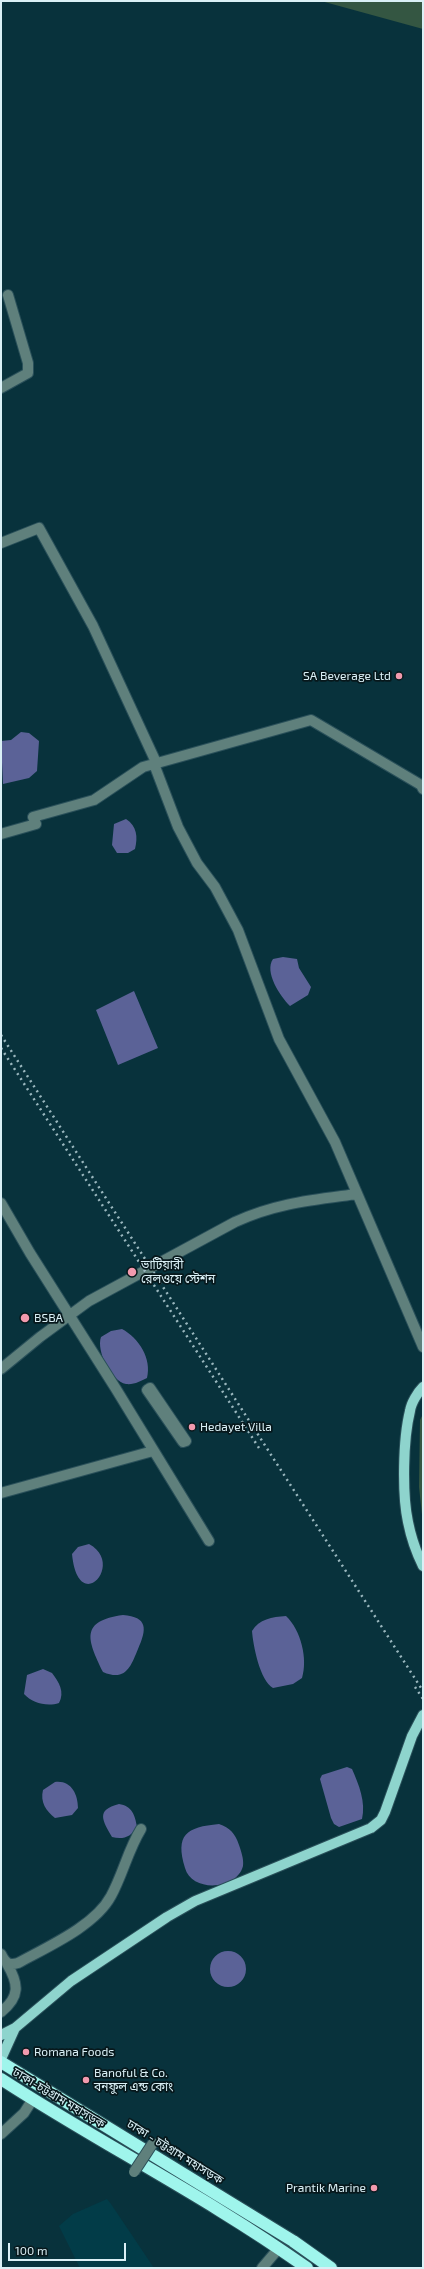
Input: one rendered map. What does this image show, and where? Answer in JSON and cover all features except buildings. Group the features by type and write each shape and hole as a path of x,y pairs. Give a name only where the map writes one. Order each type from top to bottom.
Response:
{"highway":[{"name":"ঢাকা - চট্টগ্রাম মহাসড়ক","path":"1,2062 294,2241 331,2268"},
{"name":"ঢাকা-চট্টগ্রাম মহাসড়ক","path":"1,2079 279,2248 307,2268"}],"main road":[{"path":"423,1387 410,1410 406,1442 405,1488 408,1521 416,1553 423,1566"},
{"path":"1,2034 15,2028 71,1982 167,1917 195,1901 370,1828 380,1820 385,1812 412,1736 423,1715"},
{"path":"1,2059 15,2028"}],"street":[{"path":"1,388 28,373 28,363 8,295"},
{"path":"1,543 39,528 93,626 154,760 154,764 178,827 198,863 215,887 238,930 278,1039 321,1114 423,1347"},
{"path":"1,834 36,824 33,817 94,800 143,767 312,720 421,785 423,789"},
{"path":"1,1369 70,1314 150,1267 259,1211 285,1203 356,1194"},
{"path":"1,1203 30,1253 70,1314 209,1541"},
{"path":"150,1388 181,1434 186,1441 183,1442 147,1390 150,1388"},
{"path":"1,1493 153,1451"},
{"path":"7,1964 11,1965 22,1961 83,1927 97,1914 111,1896 132,1844 141,1829"},
{"path":"1,1954 14,1980 16,1993 13,2002 1,2012"},
{"path":"1,2134 24,2113 33,2099"},
{"path":"134,2172 153,2143"},
{"path":"262,2268 279,2248"}],"shaded area":[{"path":"107,2199 154,2268 80,2268 59,2226 73,2214"}],"green space":[{"path":"321,1 423,1 423,29"},
{"path":"423,1414 423,1524 419,1487 420,1420"}],"water":[{"path":"21,732 29,733 39,741 37,771 29,778 3,784 1,741 11,740"},
{"path":"126,819 130,822 136,832 135,849 128,853 117,853 112,845 114,824"},
{"path":"283,957 297,959 299,968 311,987 308,995 290,1006 274,984 270,970 273,959"},
{"path":"134,991 158,1048 118,1065 96,1010"},
{"path":"122,1329 139,1343 148,1364 147,1378 132,1384 120,1382 110,1372 101,1350 101,1337 111,1331"},
{"path":"89,1544 99,1553 103,1563 101,1573 97,1580 90,1584 82,1582 76,1572 72,1554 78,1547"},
{"path":"123,1615 137,1618 141,1621 144,1630 143,1636 133,1661 126,1671 122,1674 111,1675 103,1672 93,1650 91,1633 99,1622"},
{"path":"286,1616 296,1629 302,1645 304,1654 304,1670 302,1678 293,1684 273,1688 268,1684 261,1671 252,1631 258,1624 266,1619"},
{"path":"43,1669 52,1673 59,1684 61,1699 59,1703 50,1705 35,1702 24,1694 27,1675"},
{"path":"347,1767 352,1769 359,1787 363,1813 362,1819 339,1827 334,1824 331,1818 320,1779 322,1775"},
{"path":"55,1782 65,1783 75,1793 78,1808 72,1815 55,1818 44,1806 42,1798 43,1790"},
{"path":"119,1804 130,1809 137,1827 132,1833 123,1838 112,1837 103,1817 107,1809 111,1806"},
{"path":"219,1824 229,1829 236,1837 242,1855 243,1866 239,1874 224,1884 205,1885 196,1882 189,1876 185,1868 181,1848 183,1840 191,1831 208,1825"},
{"path":"232,1951 241,1956 245,1962 245,1976 241,1982 232,1987 224,1987 215,1982 211,1976 210,1965 215,1956 221,1952"}],"railway":[{"path":"1,1035 423,1691"},
{"path":"1,1048 259,1448"},
{"path":"415,1687 423,1699"}],"place":[{"name":"SA Beverage Ltd","path":"399,676"},
{"name":"ভাটিয়ারী রেলওয়ে স্টেশন","path":"132,1272"},
{"name":"BSBA","path":"25,1318"},
{"name":"Hedayet Villa","path":"192,1427"},
{"name":"Romana Foods","path":"26,2052"},
{"name":"Banoful & Co. বনফুল এন্ড কোং","path":"86,2080"},
{"name":"Prantik Marine","path":"374,2188"}]}
